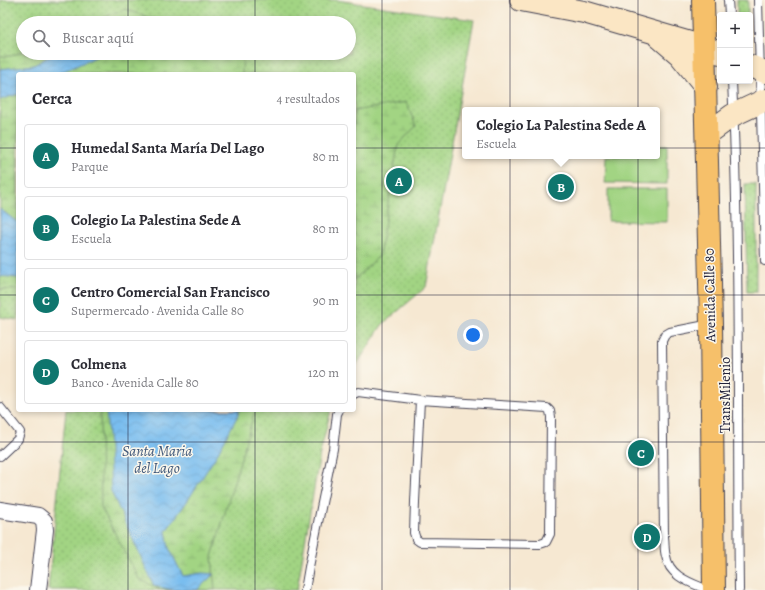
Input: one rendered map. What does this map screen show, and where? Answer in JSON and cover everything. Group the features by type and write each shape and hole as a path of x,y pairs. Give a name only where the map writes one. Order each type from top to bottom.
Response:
{"highway":[{"name":"Avenida Calle 80","path":"703,0 712,50 706,87 706,134 711,324 714,590"}],"main road":[{"path":"521,0 585,6 652,32 712,50"},
{"path":"652,32 680,55 706,87"},
{"path":"706,134 733,115 763,101"}],"street":[{"path":"0,510 38,516 44,521 45,530 38,590"}],"lane":[{"path":"728,0 729,12"},
{"path":"758,0 758,69 763,101 765,261"},
{"name":"TransMilenio","path":"732,84 738,281 739,590"},
{"path":"708,590 680,578 671,570 666,557 664,537 662,341 665,335 670,332 711,324"},
{"path":"356,393 358,392 420,400 547,408 550,411 550,534 546,542 540,544 420,542 416,538 414,533 414,502 420,400"},
{"path":"0,407 20,432 18,439 0,456"},
{"path":"305,590 333,449 338,412"}],"green space":[{"path":"0,0 336,0 474,20 426,287 382,325 356,366 356,72 16,72 16,320 0,317"},
{"path":"737,0 748,0 748,12 737,12"},
{"path":"125,9 144,16 108,16"},
{"path":"16,54 16,60 243,60 242,72 16,72 16,290 0,289 0,56 11,56"},
{"path":"406,102 416,126 398,145 379,256 356,278 356,111"},
{"path":"660,145 667,145 667,184 605,183 606,159 660,159"},
{"path":"745,184 756,184 756,292 747,292"},
{"path":"608,189 667,189 667,222 608,221"},
{"path":"66,412 330,412 320,453 297,590 48,590"},
{"name":"Santa Maria del Lago","path":"100,412 255,412 212,557 215,590 161,590 139,579 101,507"}],"water":[{"path":"43,60 89,60 62,72 16,72 16,95 0,100 0,69 34,65"},
{"path":"0,209 16,221 16,278 0,276"},
{"name":"Santa Maria del Lago","path":"106,412 239,412 216,456 166,531 169,548 183,576 202,573 214,574 197,590 174,590 154,586 111,491"}],"place":[{"name":"Humedal Santa María Del Lago","path":"399,181"},
{"name":"Colegio La Palestina Sede A","path":"561,187"},
{"name":"Centro Comercial San Francisco","path":"641,453"},
{"name":"Colmena","path":"647,537"}]}
